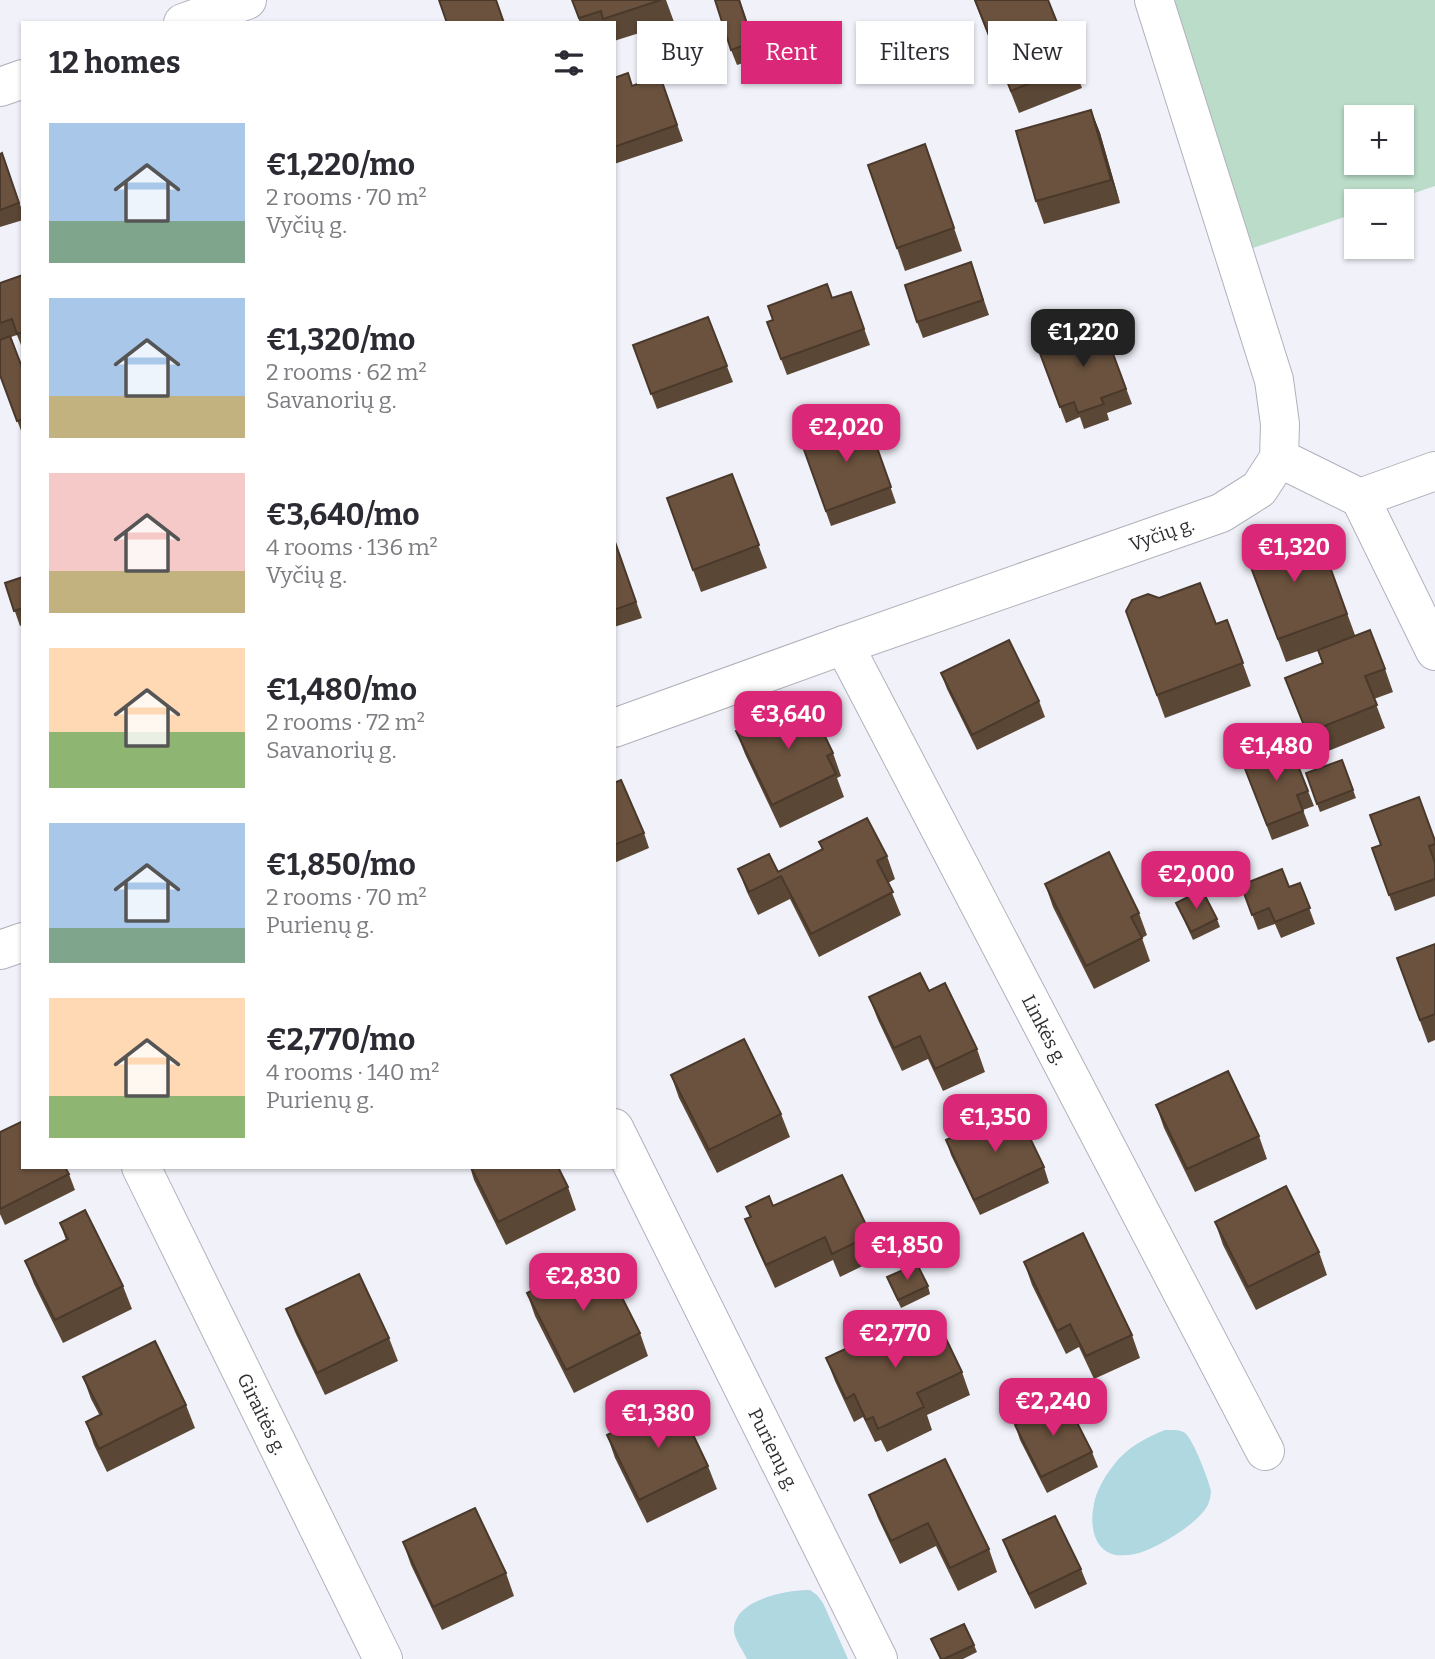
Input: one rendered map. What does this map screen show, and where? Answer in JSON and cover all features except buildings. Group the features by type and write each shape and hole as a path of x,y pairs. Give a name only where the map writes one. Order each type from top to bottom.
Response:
{"street":[{"path":"189,21 247,0"},
{"path":"1154,0 1274,380 1280,424 1279,458 1360,498 1435,651"},
{"path":"0,87 21,80"},
{"name":"Vyčių g.","path":"616,728 1221,513 1258,489 1279,458"},
{"path":"1360,498 1435,471"},
{"name":"Linkės g.","path":"844,645 1265,1451"},
{"path":"0,950 21,943"},
{"name":"Purienų g.","path":"616,1132 878,1659"},
{"name":"Giraitės g.","path":"142,1169 383,1659"}],"green space":[{"path":"1165,0 1435,0 1435,186 1414,193 1414,189 1344,189 1344,217 1250,249"}],"water":[{"path":"1165,1430 1181,1431 1192,1443 1210,1486 1209,1502 1197,1519 1161,1544 1137,1554 1115,1555 1105,1551 1096,1540 1093,1526 1093,1511 1099,1489 1124,1454 1143,1440"},
{"path":"810,1590 823,1603 848,1659 747,1659 734,1632 737,1618 743,1610 776,1594"}]}
